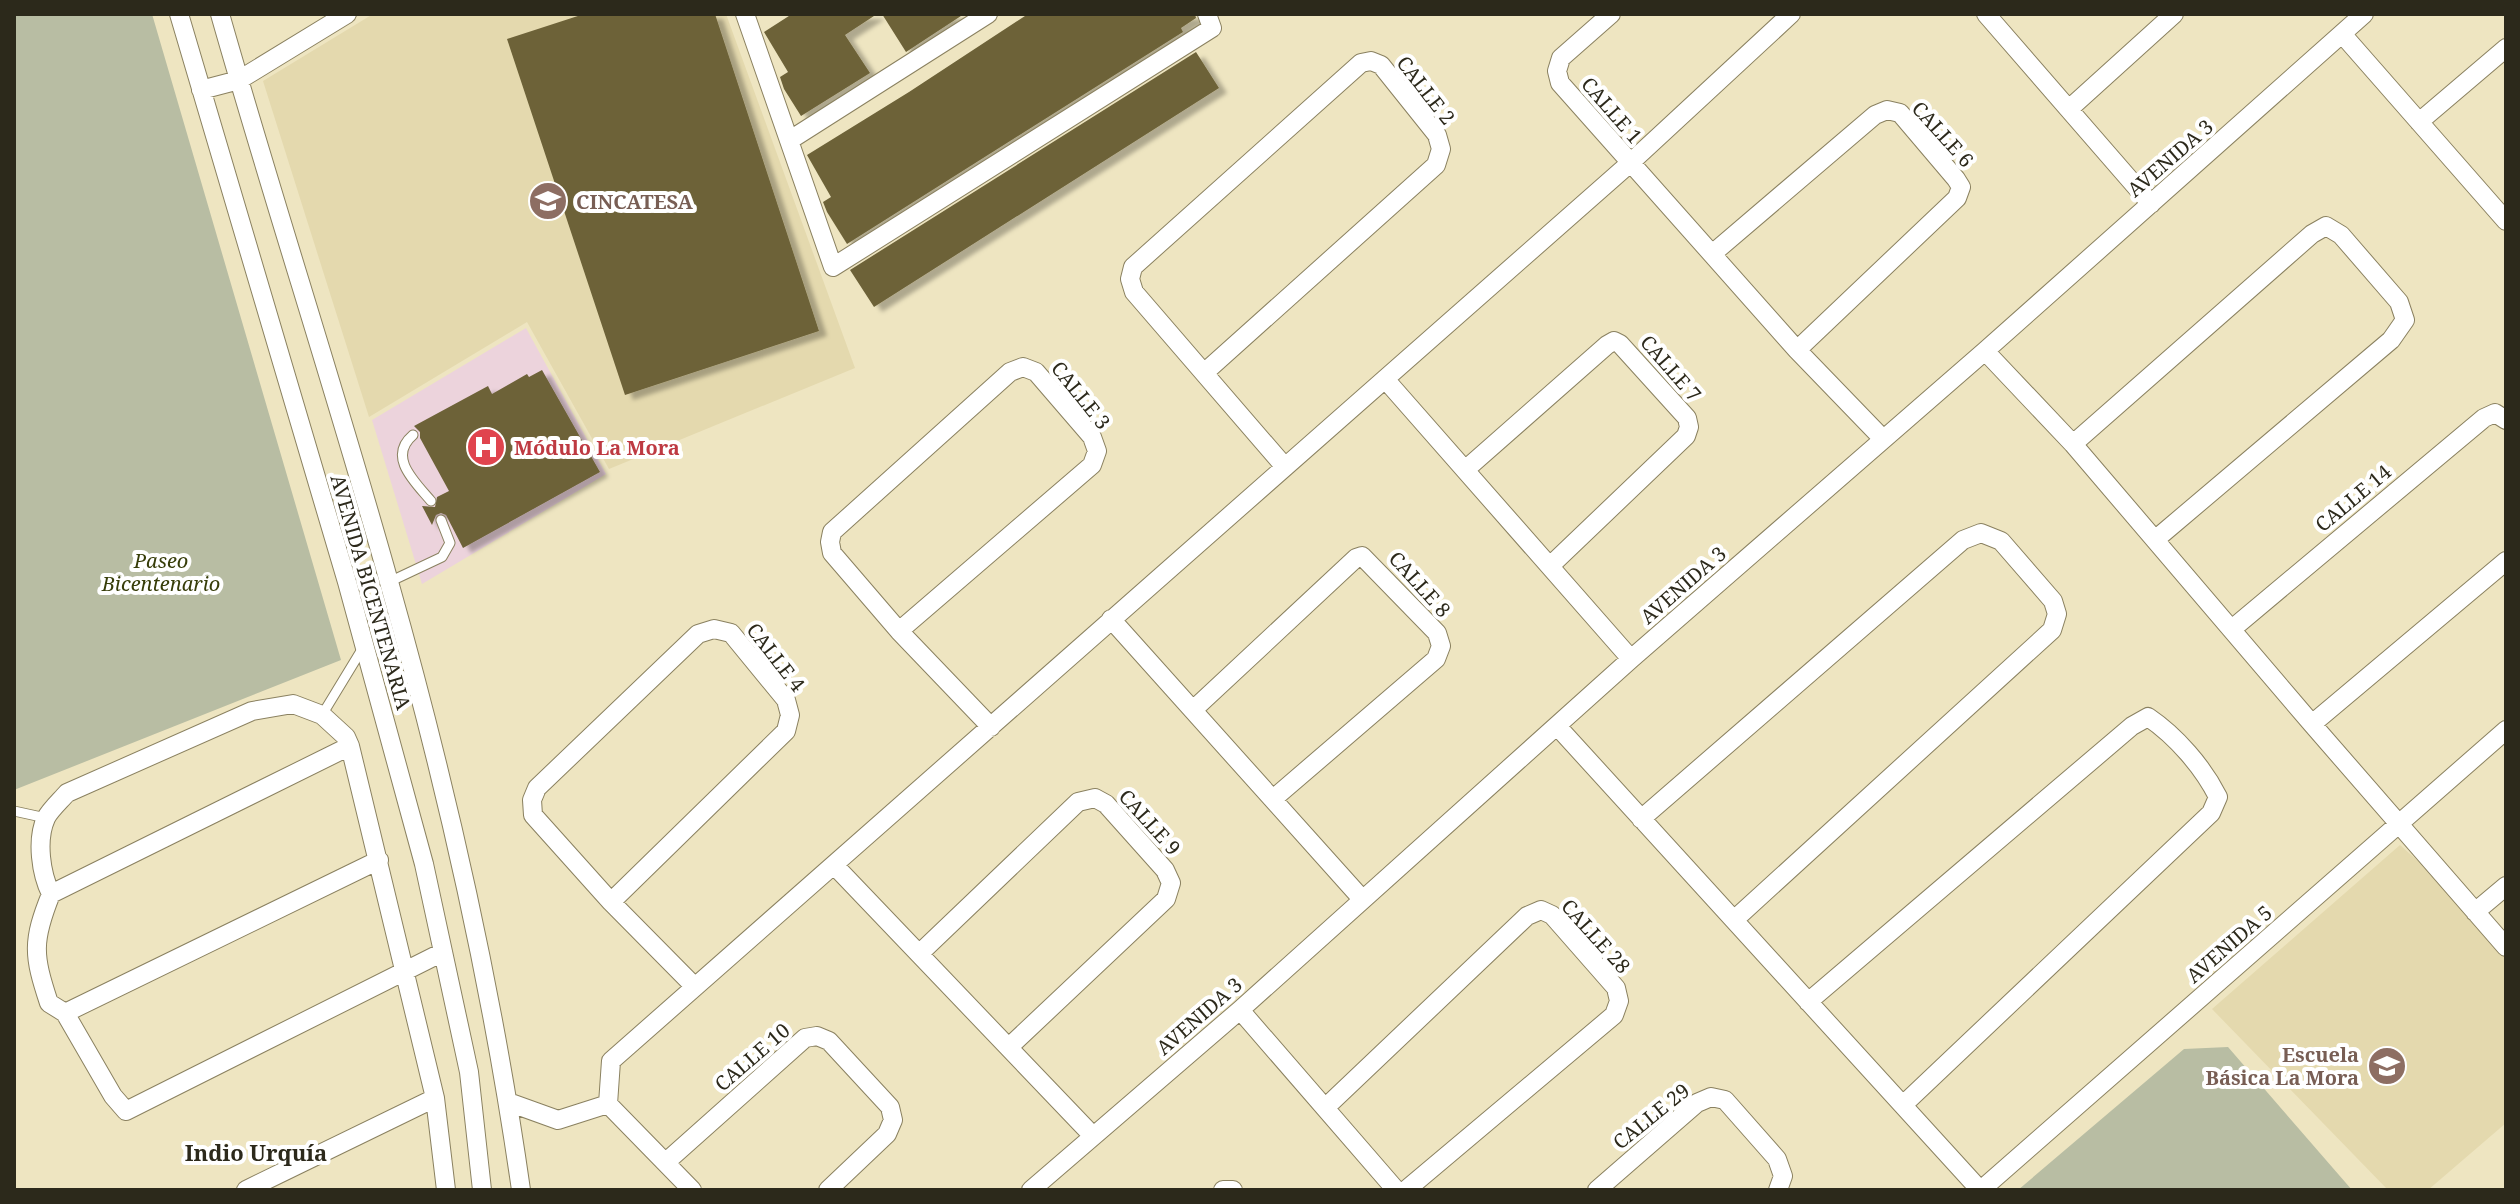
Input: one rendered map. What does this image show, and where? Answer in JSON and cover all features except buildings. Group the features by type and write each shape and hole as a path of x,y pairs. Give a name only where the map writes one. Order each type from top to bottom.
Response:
{"street":[{"name":"AVENIDA BICENTENARIA","path":"179,14 364,646 424,864 469,1072 482,1190"},
{"name":"AVENIDA BICENTENARIA","path":"220,14 389,582 430,736 477,943 508,1102 521,1190"},
{"path":"201,90 239,80 347,14"},
{"path":"790,140 988,14"},
{"path":"748,15 833,267 1212,28 1207,14"},
{"name":"CALLE 1","path":"1611,14 1561,58 1557,71 1560,83 1629,164"},
{"path":"692,1190 608,1104 611,1061 1629,164 1791,14"},
{"path":"1986,14 2151,204"},
{"path":"2069,109 2174,14"},
{"name":"AVENIDA 3","path":"1031,1190 1240,1010 1631,659 1985,351 2364,14"},
{"path":"2343,35 2506,221"},
{"path":"2419,122 2506,48"},
{"name":"CALLE 2","path":"1371,61 1381,65 1437,135 1441,149 1436,165 1204,373 1134,292 1130,279 1133,267 1361,63 1371,61"},
{"name":"CALLE 6","path":"1712,254 1875,115 1887,110 1900,113 1956,179 1961,187 1957,198 1797,350"},
{"path":"1629,164 1797,350 1883,439"},
{"path":"2073,444 2312,234 2326,226 2341,235 2399,302 2405,320 2391,340 2156,539"},
{"name":"CALLE 7","path":"1465,470 1614,341 1687,418 1689,427 1686,436 1550,566"},
{"path":"1985,351 2073,444 2506,947"},
{"name":"CALLE 3","path":"1023,367 1036,372 1092,437 1097,451 1092,465 899,631 832,553 832,532 1010,372 1023,367"},
{"path":"1204,373 1285,467"},
{"path":"1385,379 1631,659"},
{"name":"CALLE 14","path":"2232,629 2484,418 2495,413 2506,420"},
{"path":"1641,819 1963,540 1981,533 2001,541 2053,601 2057,614 2052,630 1734,920"},
{"name":"CALLE 8","path":"1193,710 1356,558 1362,556 1437,633 1441,646 1436,659 1273,799"},
{"path":"2312,724 2506,561"},
{"path":"1111,619 1362,899"},
{"name":"CALLE 4","path":"714,629 731,633 786,700 790,715 786,731 611,902 533,815 532,800 537,788 698,634 714,629"},
{"path":"899,631 991,727"},
{"path":"51,894 43,879 41,847 46,818 67,793 252,711 293,704 322,715 346,737 350,746 435,1098 446,1190"},
{"path":"1808,1002 2132,726 2148,717 2164,728 2211,782 2218,797 2211,813 1903,1105"},
{"path":"1557,726 1980,1190"},
{"name":"AVENIDA 5","path":"1980,1190 2506,730"},
{"path":"350,746 51,894 36,934 35,955 49,1003 65,1013 113,1096 126,1111 443,952"},
{"name":"CALLE 9","path":"919,954 1078,802 1095,798 1106,804 1165,870 1171,883 1166,899 1009,1047"},
{"path":"65,1013 379,860"},
{"path":"834,865 1093,1136"},
{"path":"2475,912 2506,886"},
{"path":"611,902 695,987"},
{"name":"CALLE 28","path":"1325,1108 1527,916 1541,910 1552,915 1616,988 1619,1001 1614,1015 1406,1190"},
{"path":"1240,1010 1396,1190"},
{"name":"CALLE 10","path":"666,1162 805,1038 817,1036 829,1041 890,1107 893,1120 887,1134 828,1190"},
{"name":"CALLE 29","path":"1597,1190 1697,1103 1711,1097 1725,1100 1777,1159 1783,1176 1778,1190"},
{"path":"246,1190 435,1098"},
{"path":"508,1102 558,1120 608,1104"},
{"path":"1223,1190 1233,1190"}],"lane":[{"path":"413,435 403,446 402,459 408,472 431,501"},
{"path":"389,582 442,557 450,543 441,520"},
{"path":"322,715 364,646"},
{"path":"14,811 46,818"}],"shaded area":[{"name":"CINCATESA","path":"373,14 726,14 855,368 609,469 527,322 369,417 263,81"},
{"name":"Módulo La Mora","path":"526,328 606,474 422,584 372,420"},
{"name":"Escuela Básica La Mora","path":"2400,845 2475,912 2506,947 2506,1123 2428,1190 2388,1190 2212,1009"}],"green space":[{"name":"Paseo Bicentenario","path":"14,14 152,14 341,660 14,790"},
{"path":"2228,1047 2352,1190 2018,1190 2184,1049"}],"place":[{"name":"CINCATESA","path":"548,201"},
{"name":"Módulo La Mora","path":"486,447"},
{"name":"Escuela Básica La Mora","path":"2387,1066"}],"district":[{"name":"Indio Urquía","path":"256,1152"}]}
